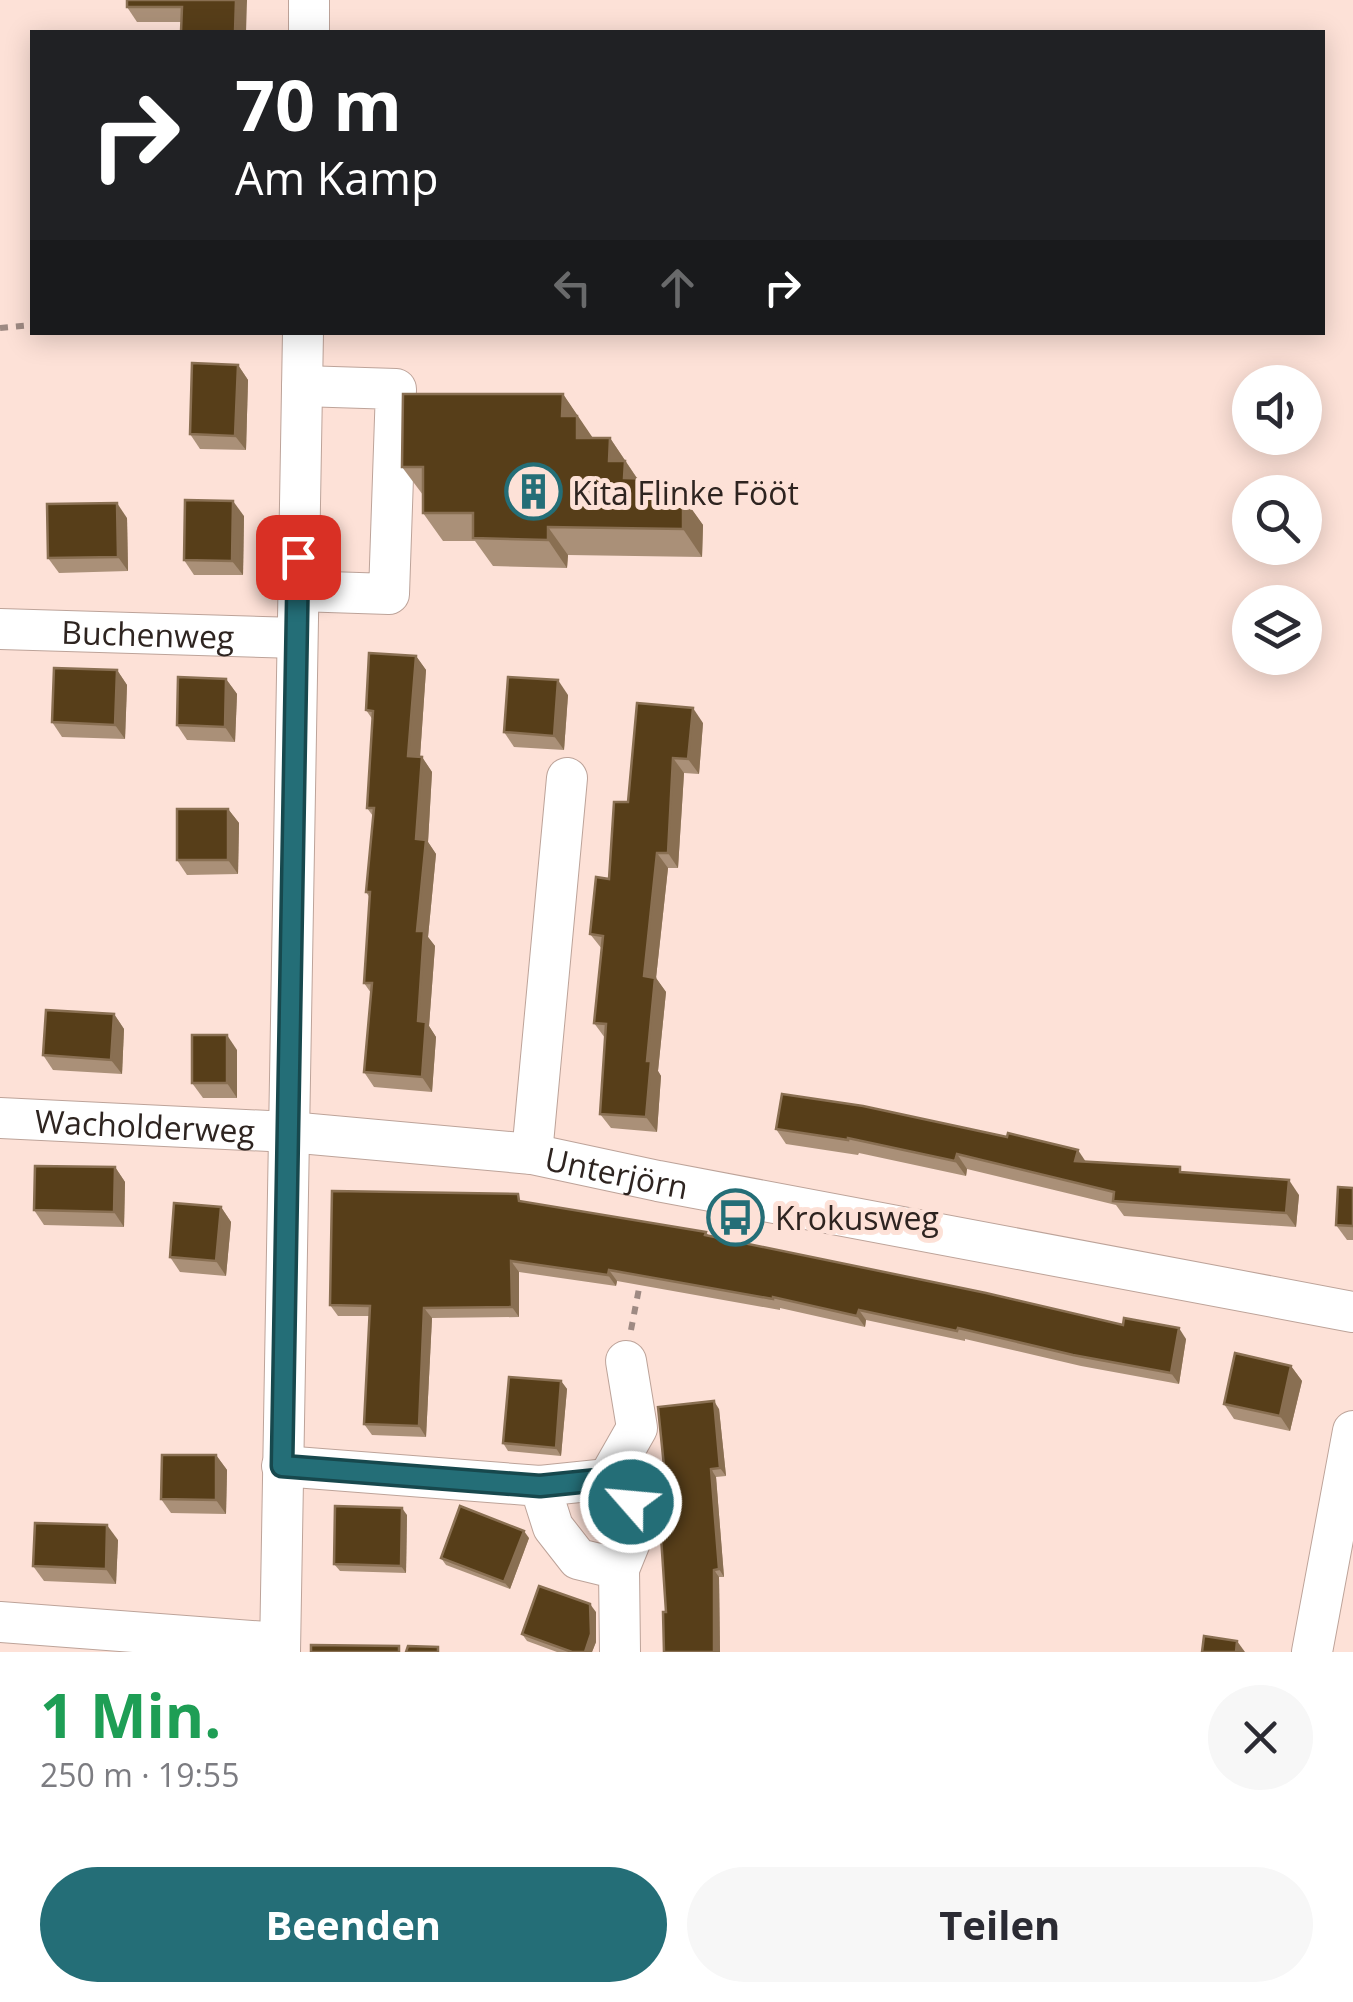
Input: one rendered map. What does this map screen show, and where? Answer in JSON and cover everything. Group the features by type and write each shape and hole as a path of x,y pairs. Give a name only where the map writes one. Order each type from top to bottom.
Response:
{"street":[{"path":"309,30 310,0"},
{"path":"0,1622 280,1647 303,335"},
{"path":"298,591 389,594 396,388 302,386"},
{"name":"Buchenweg","path":"0,629 296,638"},
{"path":"532,1154 567,778"},
{"name":"Wacholderweg","path":"0,1118 289,1132"},
{"name":"Unterjörn","path":"289,1132 532,1154 1353,1312"},
{"path":"608,1479 637,1428 626,1361"},
{"path":"1312,1652 1337,1607 1353,1431"},
{"path":"282,1466 540,1486 608,1479"},
{"path":"608,1479 631,1502 632,1536 619,1569 620,1652"},
{"path":"540,1486 553,1527 578,1559 619,1569"}],"path":[{"path":"0,328 30,325"},
{"path":"626,1361 642,1271"}],"building":[{"path":"127,0 236,0 235,30 181,30 182,7 127,7"},
{"path":"192,363 238,365 235,436 190,434"},
{"name":"Kita Flinke Fööt","path":"403,394 563,394 562,416 577,416 577,438 610,438 609,461 625,461 624,478 659,479 658,496 683,497 683,529 548,527 548,540 473,538 473,513 423,513 423,467 402,467"},
{"path":"185,500 233,501 232,561 184,560"},
{"path":"117,503 118,557 48,558 47,504"},
{"path":"369,653 416,656 408,756 422,757 416,839 426,840 417,931 424,931 418,1021 426,1022 422,1077 364,1072 372,983 364,983 370,892 366,892 374,808 367,808 373,711 366,710"},
{"path":"54,668 117,670 115,725 52,722"},
{"path":"178,677 226,679 225,727 177,725"},
{"path":"508,677 558,680 554,736 504,732"},
{"path":"637,703 693,708 688,759 673,758 668,853 657,853 644,976 655,978 646,1117 600,1114 606,1024 594,1023 603,936 590,934 596,877 609,879 614,802 628,802"},
{"path":"177,809 228,809 228,860 177,860"},
{"path":"46,1010 114,1014 111,1060 43,1055"},
{"path":"192,1035 227,1035 227,1083 192,1083"},
{"path":"782,1094 863,1106 1007,1137 1008,1133 1078,1150 1075,1161 1180,1167 1180,1172 1289,1180 1286,1213 1113,1201 1114,1192 957,1154 955,1161 848,1138 776,1129"},
{"path":"35,1166 115,1167 114,1212 34,1210"},
{"path":"1338,1187 1353,1188 1353,1226 1336,1225"},
{"path":"332,1191 518,1194 519,1201 706,1232 705,1235 1123,1325 1124,1318 1179,1328 1171,1373 859,1310 857,1316 773,1297 609,1270 608,1275 511,1261 512,1307 424,1308 419,1426 364,1424 370,1306 330,1305"},
{"path":"174,1203 221,1207 216,1261 170,1257"},
{"path":"1235,1353 1291,1366 1280,1416 1224,1404"},
{"path":"509,1377 561,1381 556,1448 503,1443"},
{"path":"714,1401 720,1468 711,1469 719,1569 714,1570 714,1652 664,1652 666,1612 659,1506 668,1506 658,1407"},
{"path":"162,1455 216,1455 216,1500 161,1499"},
{"path":"335,1506 402,1508 401,1566 334,1564"},
{"path":"460,1506 524,1531 504,1582 441,1558"},
{"path":"35,1523 107,1525 106,1569 33,1566"},
{"path":"539,1586 590,1604 591,1634 585,1652 572,1652 522,1634"},
{"path":"1204,1636 1237,1641 1236,1652 1202,1652"},
{"path":"311,1645 399,1646 399,1652 311,1652"},
{"path":"408,1646 438,1647 438,1652 406,1652"}],"place":[{"name":"Kita Flinke Fööt","path":"533,492"},
{"name":"Krokusweg","path":"736,1217"}],"route":[{"path":"298,557 282,1466 540,1486 608,1479 631,1502"}]}
